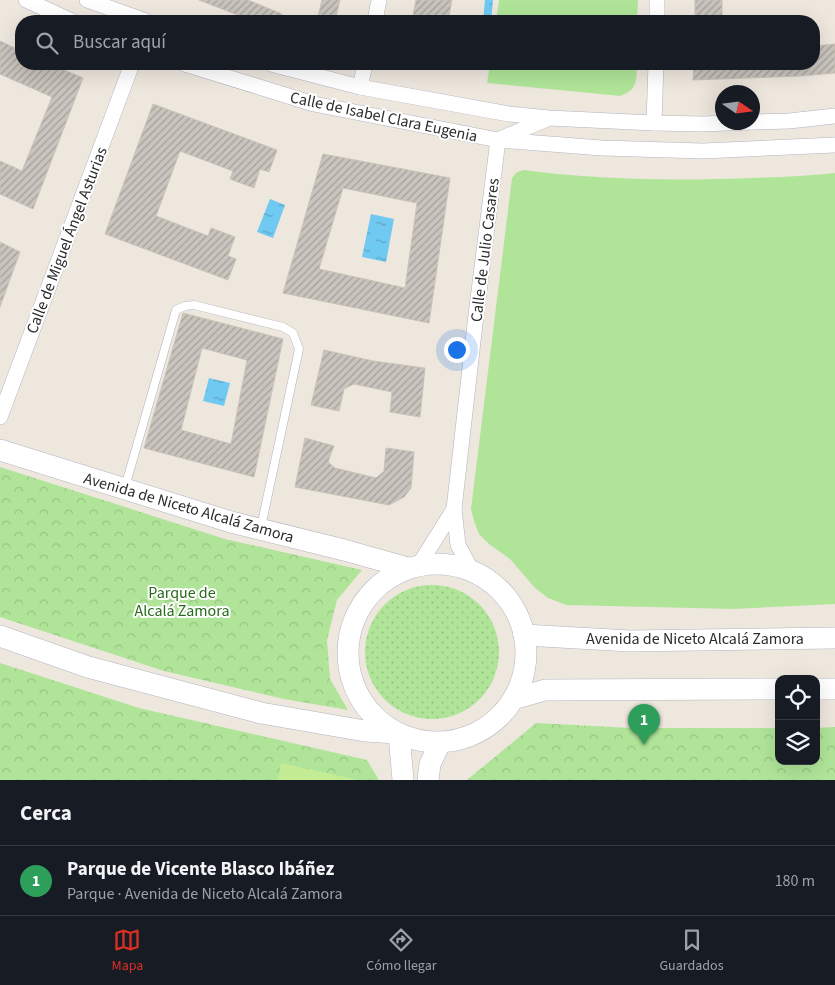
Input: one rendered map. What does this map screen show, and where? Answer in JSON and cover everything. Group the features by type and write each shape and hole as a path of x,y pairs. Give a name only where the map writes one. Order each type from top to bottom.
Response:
{"street":[{"path":"26,0 59,15"},
{"path":"87,0 129,15"},
{"path":"376,15 379,0"},
{"path":"657,0 657,15"},
{"name":"Calle de Miguel Ángel Asturias","path":"0,416 130,70"},
{"name":"Calle de Isabel Clara Eugenia","path":"204,70 314,104 498,140 602,148 703,151 819,147 835,143"},
{"name":"Calle de Isabel Clara Eugenia","path":"293,70 360,88 510,114 654,124 715,124"},
{"path":"360,88 364,70"},
{"path":"654,124 656,70"},
{"name":"Calle de Isabel Clara Eugenia","path":"760,121 835,116"},
{"name":"Calle de Isabel Clara Eugenia","path":"498,140 549,118"},
{"name":"Calle de Julio Casares","path":"472,571 458,545 454,509 498,140"},
{"name":"Avenida de Niceto Alcalá Zamora","path":"0,450 231,522 413,567"},
{"name":"Calle de Julio Casares","path":"413,567 454,509"},
{"path":"0,636 88,667 262,713 365,731 398,734 419,741 440,742 462,739 482,730 500,716 513,699 522,679 526,657 524,635 514,608 496,586 472,571 446,564 413,567 387,579 370,594 357,614 349,636 348,659 352,682 362,703 378,720 398,734 403,780"},
{"name":"Avenida de Niceto Alcalá Zamora","path":"524,635 630,641 835,638"},
{"path":"513,699 545,690 775,689"},
{"path":"820,689 835,689"},
{"path":"428,780 430,764 440,742"}],"lane":[{"path":"124,489 176,310 194,305 283,327 293,333 299,349 260,530"}],"green space":[{"path":"499,0 638,0 637,15 497,15"},
{"path":"489,70 637,70 633,88 620,96 487,83"},
{"path":"524,170 609,178 666,179 762,178 835,173 835,604 734,609 566,605 548,598 535,588 510,559 489,544 479,534 471,509 512,178 517,172"},
{"name":"Parque de Alcalá Zamora","path":"0,467 225,539 362,570 337,600 327,640 330,679 348,710 284,699 164,671 0,617"},
{"path":"432,585 458,590 469,596 479,605 488,615 494,626 499,652 494,678 488,689 479,699 469,708 458,714 432,719 406,714 395,708 385,699 376,689 370,678 365,652 370,626 376,615 385,605 395,596 406,590"},
{"path":"0,663 139,708 367,760 379,780 0,780"},
{"path":"536,723 631,728 775,728 775,765 820,765 820,728 835,727 835,780 467,780"},
{"path":"281,763 354,779 354,780 278,780"}],"water":[{"path":"485,0 493,0 492,15 484,15"},
{"path":"270,199 285,205 273,238 257,232"},
{"path":"371,214 394,219 386,262 362,257"},
{"path":"209,378 230,383 224,406 203,401"}],"building":[{"path":"199,0 248,0 282,14 282,15 238,15"},
{"path":"322,0 340,0 336,15 318,15"},
{"path":"416,0 452,0 449,15 413,15"},
{"path":"695,0 722,0 722,15 695,15"},
{"path":"0,41 15,48 15,70 64,70 83,78 33,209 0,194 0,161 22,171 52,97 0,74"},
{"path":"835,44 835,73 693,80 694,70 820,70 820,45"},
{"path":"153,104 277,150 269,172 260,169 254,188 230,179 233,171 180,151 156,216 208,236 211,228 235,237 228,256 236,259 228,280 105,234"},
{"path":"323,154 450,178 429,323 283,293","holes":["343,188 417,203 405,288 319,269"]},
{"path":"0,242 20,252 0,307"},
{"path":"183,313 283,339 254,477 144,448","holes":["202,348 247,360 231,444 181,430"]},
{"path":"324,350 373,361 425,368 420,417 390,412 392,392 354,384 344,389 339,411 311,405"},
{"path":"305,438 334,446 328,462 335,468 376,478 384,471 386,448 414,452 411,488 404,497 389,505 295,487"}],"place":[{"name":"Parque de Vicente Blasco Ibáñez","path":"644,745"}]}
